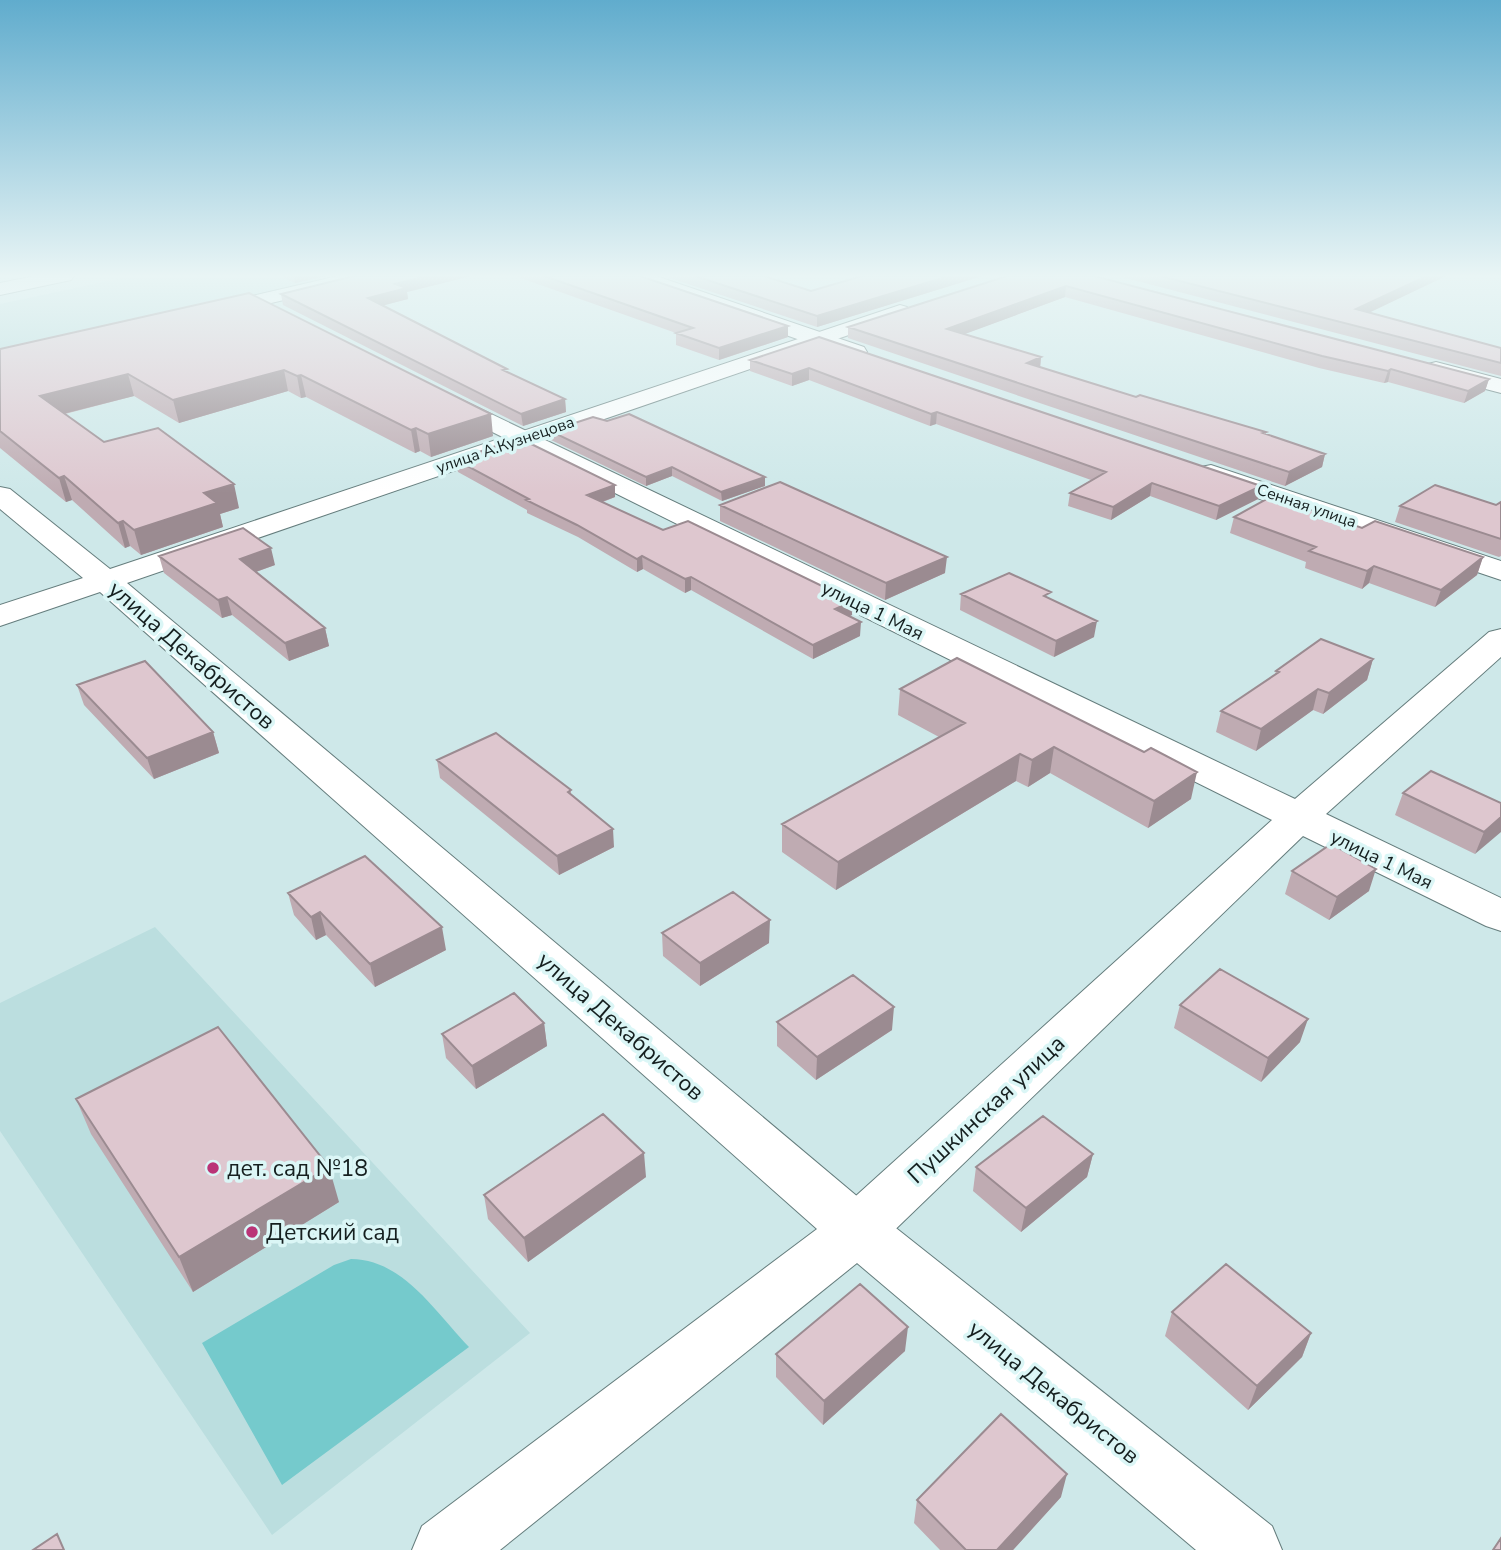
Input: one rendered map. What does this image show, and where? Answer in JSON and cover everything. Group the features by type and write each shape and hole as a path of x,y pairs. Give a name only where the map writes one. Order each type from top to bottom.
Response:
{"street":[{"name":"улица А.Кузнецова","path":"0,616 786,348"},
{"path":"846,348 882,361"},
{"path":"1421,365 1501,386"},
{"name":"улица 1 Мая","path":"423,388 1501,916"},
{"name":"Сенная улица","path":"1185,464 1501,571"},
{"name":"улица Декабристов","path":"0,495 106,581 857,1230 1248,1550"},
{"name":"Пушкинская улица","path":"446,1550 857,1230 1297,818 1501,639"}],"shaded area":[{"path":"0,348 29,348 0,355"},
{"name":"Детский сад","path":"155,927 530,1333 272,1535 0,1131 0,1003"},
{"path":"351,1259 370,1261 402,1278 431,1304 469,1347 282,1485 202,1343 334,1265"}],"building":[{"path":"360,348 491,414 428,434 416,428 411,430 301,375 284,370 173,400 128,374 40,396 104,442 158,428 234,484 204,493 217,503 134,530 123,521 118,523 64,476 59,478 0,431 0,349"},
{"path":"390,348 467,348 507,369 503,370 565,399 521,414"},
{"path":"785,348 853,348 1261,486 1219,506 1152,483 1113,507 1070,493 1106,472 937,412 931,414 809,368 792,374 750,360"},
{"path":"913,348 1012,348 1041,357 1027,363 1136,397 1140,395 1266,432 1263,433 1325,454 1289,472"},
{"path":"1294,348 1371,348 1489,379 1468,391 1391,369 1388,371"},
{"path":"1444,348 1501,348 1501,363"},
{"path":"629,414 765,477 721,492 672,467 646,477 550,431 593,417 607,421"},
{"path":"519,438 615,485 587,495 663,530 688,521 853,601 835,609 861,622 813,645 691,577 685,579 642,556 637,559 456,460"},
{"path":"780,482 947,557 886,583 720,505"},
{"path":"1435,485 1496,505 1501,502 1501,539 1400,506"},
{"path":"1272,496 1362,528 1375,521 1483,557 1441,590 1374,566 1367,571 1309,551 1316,547 1234,517"},
{"path":"243,528 271,548 240,559 325,628 285,643 227,597 218,600 159,556"},
{"path":"1009,573 1051,592 1044,596 1097,621 1056,641 961,594"},
{"path":"1321,639 1373,659 1329,693 1318,689 1261,729 1221,711 1279,672 1276,671"},
{"path":"957,658 1144,752 1151,748 1197,772 1154,801 1054,747 1032,760 1020,754 838,862 782,824 965,723 900,689"},
{"path":"145,661 213,732 147,758 77,685"},
{"path":"496,733 571,790 568,792 613,829 557,856 437,760"},
{"path":"1431,771 1501,803 1501,817 1484,832 1403,793"},
{"path":"1331,844 1376,869 1337,897 1292,871"},
{"path":"365,856 442,927 370,964 320,912 311,917 288,893"},
{"path":"733,892 770,920 700,963 662,933"},
{"path":"1220,969 1308,1019 1268,1058 1180,1005"},
{"path":"853,975 894,1007 817,1057 777,1022"},
{"path":"514,993 544,1023 472,1066 442,1034"},
{"name":"дет. сад №18","path":"218,1027 329,1167 179,1257 76,1099"},
{"path":"603,1114 644,1153 524,1238 484,1195"},
{"path":"1043,1116 1093,1154 1026,1208 976,1167"},
{"path":"1226,1264 1311,1333 1257,1386 1172,1312"},
{"path":"860,1284 908,1327 824,1401 776,1354"},
{"path":"1001,1414 1067,1474 997,1550 966,1550 917,1500"},
{"path":"57,1534 64,1550 33,1550"},
{"path":"1501,1538 1501,1550 1493,1550"}],"place":[{"name":"дет. сад №18","path":"213,1168"},
{"name":"Детский сад","path":"252,1232"}]}
